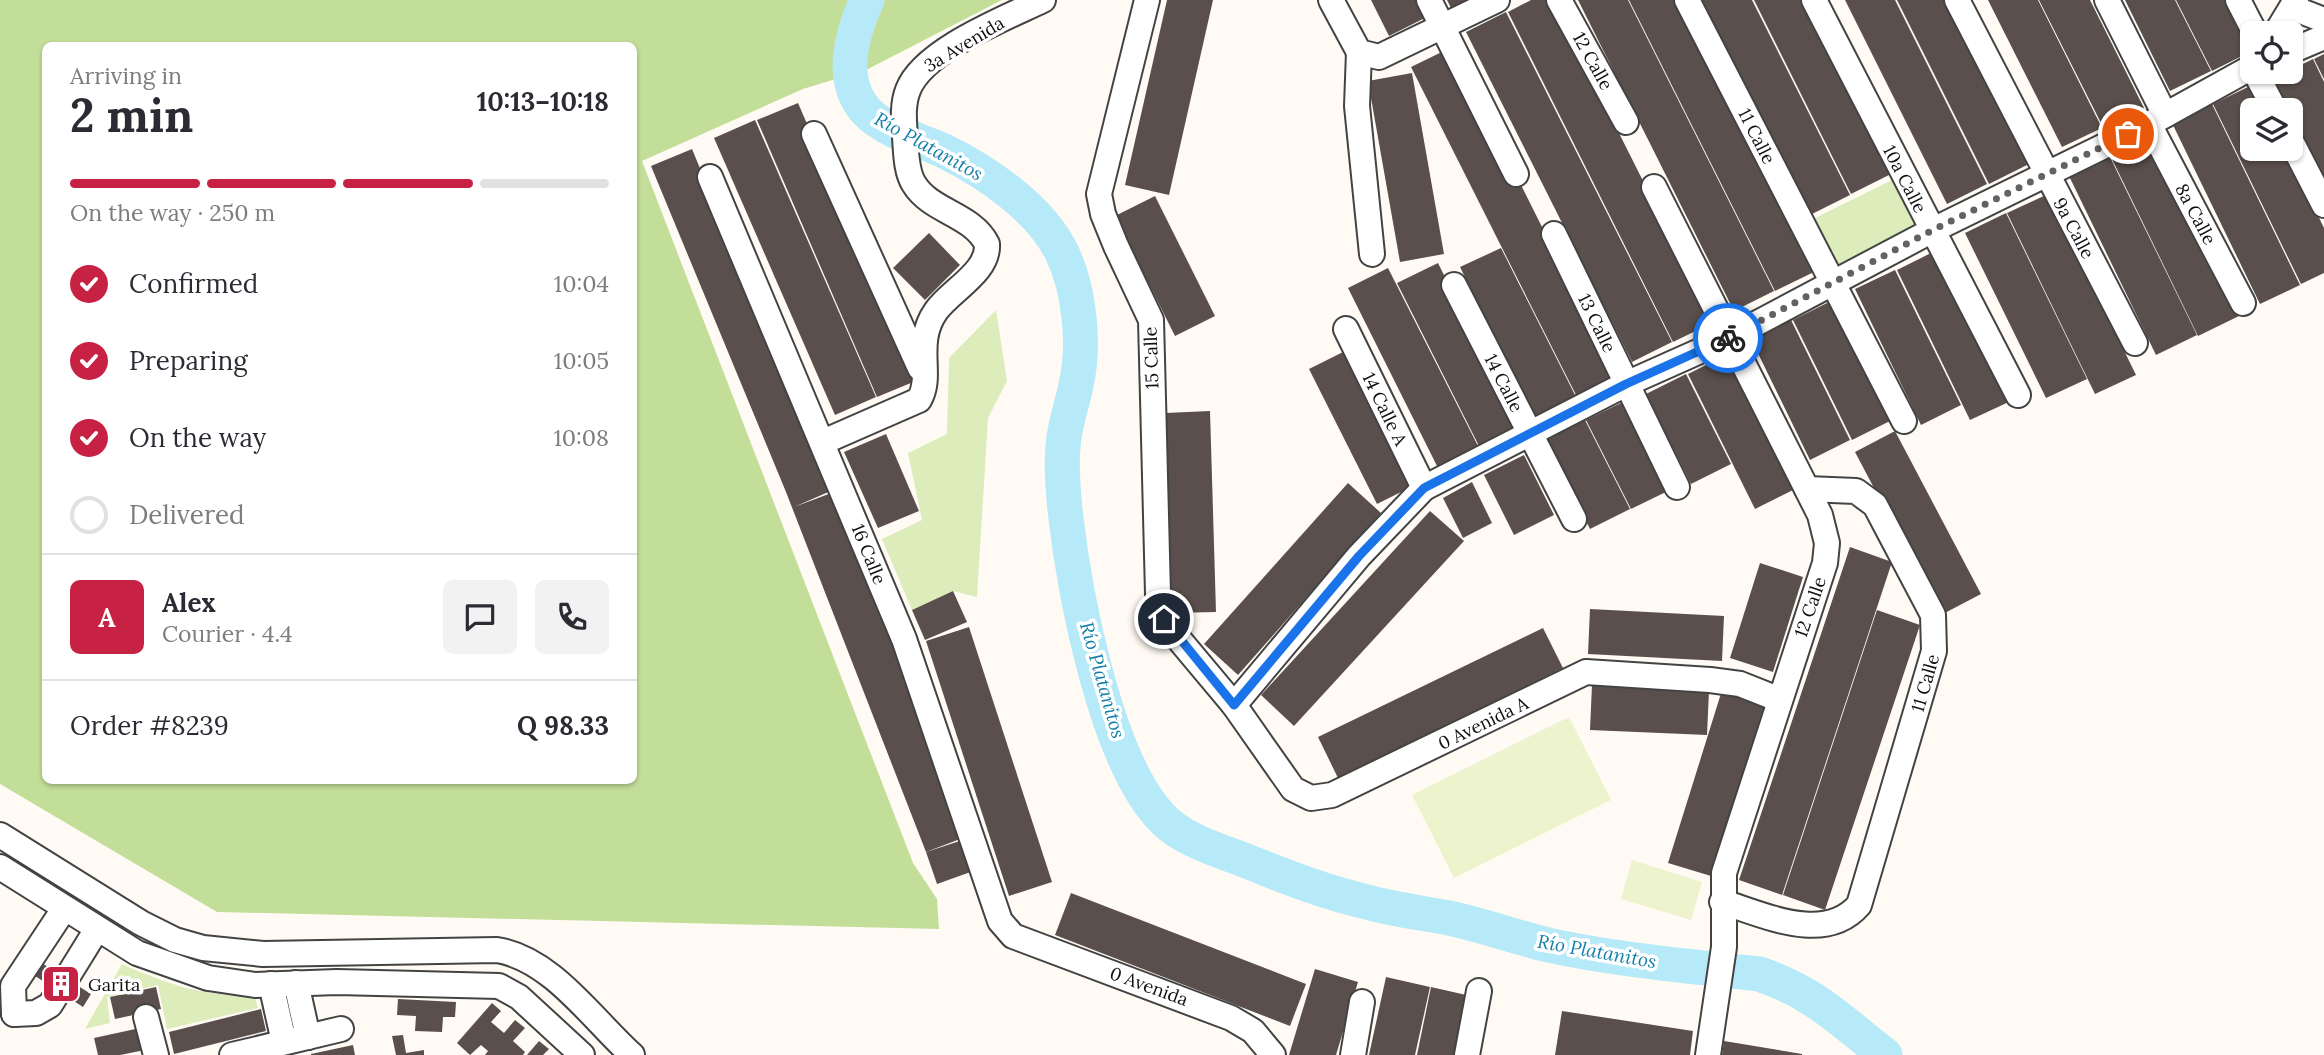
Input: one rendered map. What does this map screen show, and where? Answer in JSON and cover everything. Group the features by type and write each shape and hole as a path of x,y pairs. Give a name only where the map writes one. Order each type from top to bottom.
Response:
{"street":[{"name":"3a Avenida","path":"822,442 915,402 922,394 923,338 930,321 937,310 982,264 987,244 974,227 925,196 913,183 907,161 904,120 907,91 914,77 928,63 972,35 1043,0"},
{"name":"15 Calle","path":"1147,0 1099,194 1100,203 1116,246 1151,320 1160,607 1172,631 1234,705"},
{"path":"1331,0 1359,52 1357,106 1372,254"},
{"path":"1429,0 1516,174"},
{"path":"1359,52 1379,57 1497,0"},
{"name":"12 Calle","path":"1559,0 1626,122"},
{"name":"11 Calle","path":"1687,0 1904,421"},
{"name":"10a Calle","path":"1814,0 2018,395"},
{"name":"9a Calle","path":"1957,0 2135,343"},
{"name":"8a Calle","path":"2107,0 2157,119 2243,303"},
{"path":"2238,0 2249,21"},
{"path":"2284,21 2295,4 2324,20"},
{"path":"2303,46 2324,37"},
{"path":"1234,705 1359,556 1424,488 1626,384 1729,338 1931,231 2157,119 2240,74"},
{"path":"814,134 923,375"},
{"path":"2301,161 2324,205"},
{"name":"16 Calle","path":"710,177 904,639 1000,921 1013,936"},
{"name":"12 Calle","path":"1654,187 1807,489 1824,530 1827,556 1724,873 1724,947 1708,1055"},
{"name":"13 Calle","path":"1554,234 1677,487"},
{"name":"14 Calle","path":"1454,285 1574,519"},
{"name":"14 Calle A","path":"1346,329 1424,488"},
{"name":"11 Calle","path":"1722,902 1815,927 1854,911 1862,898 1934,651 1935,624 1927,602 1869,499 1846,489 1807,489"},
{"name":"0 Avenida A","path":"1234,705 1293,789 1302,795 1321,798 1358,785 1586,672 1740,684 1779,699"},
{"path":"0,835 97,896 175,940 233,953 511,952 536,963 632,1055"},
{"path":"0,867 137,953 176,968 231,983 499,986 519,997 582,1055"},
{"path":"81,919 50,1005 36,1013 7,1021 13,986 81,919 97,896"},
{"name":"0 Avenida","path":"1013,936 1207,1007 1252,1031 1273,1055"},
{"path":"287,953 284,983 293,1044"},
{"path":"1467,1055 1479,991"},
{"path":"1353,1055 1362,1002"},
{"path":"146,1017 156,1055"},
{"path":"232,1055 293,1044 341,1029"}],"green space":[{"path":"0,0 1002,0 868,69 803,89 642,161 913,863 937,899 939,929 217,912 0,784"},
{"path":"1892,180 1918,230 1837,271 1811,220"},
{"path":"996,310 1007,381 988,418 977,597 953,591 912,610 882,539 922,520 908,453 947,434 949,358"},
{"path":"1569,717 1611,800 1454,878 1412,795"},
{"path":"1632,860 1702,882 1691,920 1621,899"},
{"path":"122,964 187,988 255,997 258,1008 167,1029 158,985 107,997 110,1023 85,1029"}],"building":[{"path":"1167,0 1213,0 1169,195 1125,185"},
{"path":"1371,0 1421,0 1429,16 1389,36"},
{"path":"1447,0 1476,0 1453,12"},
{"path":"1531,0 1552,0 1714,322 1673,342 1508,12"},
{"path":"1578,0 1628,0 1774,291 1734,311"},
{"path":"1629,0 1680,0 1816,271 1775,291"},
{"path":"1702,0 1752,0 1850,195 1810,215"},
{"path":"1754,0 1804,0 1891,174 1851,194"},
{"path":"1845,0 1895,0 1987,184 1947,204"},
{"path":"1897,0 1947,0 2029,164 1989,184"},
{"path":"1988,0 2038,0 2102,128 2062,147"},
{"path":"2039,0 2090,0 2144,108 2103,127"},
{"path":"2125,0 2175,0 2211,71 2170,91"},
{"path":"2176,0 2227,0 2240,27 2240,57 2212,71"},
{"path":"1506,12 1672,342 1632,362 1466,32"},
{"path":"1452,47 1617,377 1577,397 1411,67"},
{"path":"2324,54 2324,79 2314,59"},
{"path":"2313,59 2324,82 2324,185 2303,141 2303,98 2284,98 2275,84 2303,84 2303,64"},
{"path":"1412,73 1444,254 1400,262 1368,81"},
{"path":"2254,84 2261,98 2240,98 2240,159 2213,104"},
{"path":"798,103 918,380 877,397 757,120"},
{"path":"2212,104 2300,285 2260,304 2172,123"},
{"path":"755,120 876,397 835,415 714,138"},
{"path":"2151,135 2239,316 2198,336 2110,155"},
{"path":"692,149 833,490 794,507 834,492 968,836 926,852 786,492 651,166"},
{"path":"2109,155 2197,335 2156,355 2068,174"},
{"path":"2241,161 2292,161 2324,228 2324,273 2301,284"},
{"path":"2048,194 2136,375 2095,394 2007,213"},
{"path":"1155,196 1215,316 1175,336 1115,216"},
{"path":"2006,213 2087,379 2046,398 1965,233"},
{"path":"929,233 960,265 925,300 893,268"},
{"path":"1501,248 1576,397 1535,417 1460,267"},
{"path":"1937,250 2011,401 1970,420 1897,270"},
{"path":"1438,263 1520,428 1480,448 1397,283"},
{"path":"1388,268 1479,448 1438,468 1348,288"},
{"path":"1895,270 1961,405 1921,425 1855,289"},
{"path":"1833,300 1892,420 1852,440 1793,320"},
{"path":"1791,320 1850,440 1810,460 1751,339"},
{"path":"1349,349 1417,484 1377,504 1309,369"},
{"path":"1728,354 1795,489 1755,509 1688,374"},
{"path":"1686,374 1731,464 1691,484 1646,394"},
{"path":"1627,400 1672,489 1631,509 1586,420"},
{"path":"1210,411 1216,612 1171,613 1165,413"},
{"path":"1585,420 1630,509 1590,529 1545,440"},
{"path":"1895,431 1981,594 1941,615 1855,452"},
{"path":"886,434 919,511 878,528 844,452"},
{"path":"1524,455 1554,515 1514,535 1484,475"},
{"path":"1472,482 1492,523 1463,538 1443,498"},
{"path":"1348,483 1381,513 1238,675 1204,644"},
{"path":"1430,511 1464,541 1294,726 1261,695"},
{"path":"1850,547 1892,562 1782,895 1739,880"},
{"path":"1760,563 1803,577 1773,672 1730,658"},
{"path":"953,591 967,622 925,640 912,610"},
{"path":"1590,609 1724,616 1722,661 1588,654"},
{"path":"1877,610 1920,625 1825,910 1783,895"},
{"path":"969,627 1052,882 1009,896 926,641"},
{"path":"1543,628 1563,668 1338,778 1318,737"},
{"path":"1592,685 1709,691 1707,735 1590,730"},
{"path":"1723,687 1766,701 1711,876 1668,863"},
{"path":"969,838 979,869 937,884 926,852"},
{"path":"1071,893 1306,984 1290,1026 1055,935"},
{"name":"Garita","path":"40,962 91,994 83,1007 32,974"},
{"path":"1315,969 1358,982 1336,1055 1289,1055"},
{"path":"1386,977 1430,987 1415,1055 1369,1055"},
{"path":"156,987 161,1009 115,1019 110,997"},
{"path":"1431,987 1475,997 1463,1055 1417,1055"},
{"path":"398,999 456,1002 455,1017 443,1017 442,1032 415,1031 416,1016 397,1015"},
{"path":"492,1003 501,1011 491,1022 504,1033 515,1020 525,1028 513,1041 525,1052 523,1055 485,1055 488,1051 481,1045 470,1055 457,1043"},
{"path":"261,1009 266,1031 174,1054 169,1032"},
{"path":"1562,1011 1693,1031 1690,1055 1555,1055"},
{"path":"140,1028 145,1050 120,1055 98,1055 94,1038"},
{"path":"403,1035 406,1053 424,1050 424,1055 396,1055 392,1036"},
{"path":"539,1041 549,1049 543,1055 527,1055"},
{"path":"1724,1041 1802,1054 1802,1055 1722,1055"},
{"path":"353,1045 355,1055 311,1055 311,1054"}],"waterway":[{"name":"Río Platanitos","path":"867,0 850,57 850,72 858,100 875,119 961,160 1011,193 1041,221 1053,237 1068,268 1077,301 1080,353 1079,370 1066,424 1062,471 1076,585 1096,675 1110,720 1126,761 1145,796 1166,822 1183,835 1213,849 1307,884 1390,908 1461,921 1536,942 1600,955 1759,974 1796,989 1840,1019 1885,1055"}],"way so far":[{"path":"1728,338 1931,231 2128,134"}],"place":[{"name":"Garita","path":"61,984"}],"route":[{"path":"1164,619 1234,705 1359,556 1424,488 1626,384 1728,338"}]}
